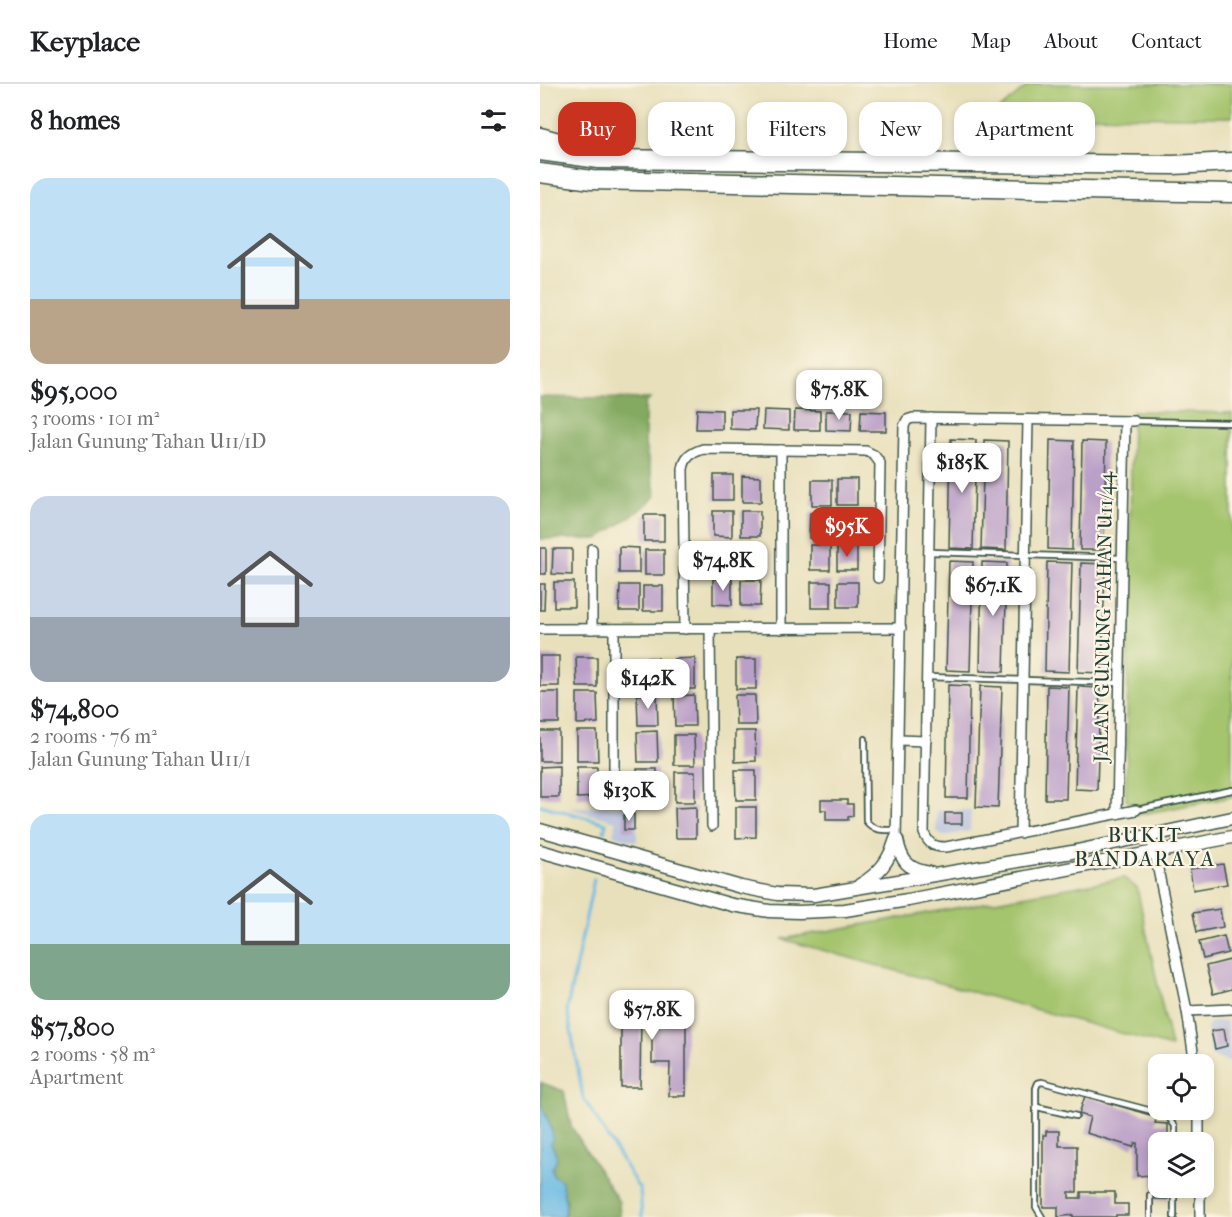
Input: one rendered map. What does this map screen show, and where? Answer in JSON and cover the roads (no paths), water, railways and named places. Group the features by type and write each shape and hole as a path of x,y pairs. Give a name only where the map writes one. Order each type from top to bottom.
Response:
{"highway":[{"path":"540,137 576,147 671,150 742,159"},
{"path":"540,151 599,159 1173,165 1232,162"},
{"path":"540,173 592,180 1232,194"},
{"path":"540,185 592,180"}],"street":[{"path":"853,889 884,868 891,855 896,835 904,426 908,420 913,418 1130,421"},
{"path":"931,418 924,833 928,842 935,847 946,847 1136,810"},
{"path":"1020,833 1028,420"},
{"name":"JALAN GUNUNG TAHAN U11/44","path":"1117,814 1122,558 1130,421"},
{"path":"685,629 683,469 685,460 693,452 703,449 866,451 874,455 880,463 878,578"},
{"path":"781,450 781,629"},
{"path":"592,549 592,629"},
{"path":"540,629 901,628"},
{"path":"614,629 614,789"},
{"path":"711,629 712,826"},
{"path":"899,740 926,741"},
{"path":"540,830 741,887 777,894 814,895 1072,852 1232,818"},
{"path":"896,835 900,856 909,866 921,872 937,874"},
{"path":"1150,835 1194,1054"},
{"path":"540,850 732,904 769,911 799,912 845,910 909,900 1232,837"},
{"path":"1186,1011 1232,1009"},
{"path":"1200,1198 1200,1217"}],"lane":[{"path":"1130,421 1232,423"},
{"path":"929,552 1122,558"},
{"path":"927,677 1119,683"},
{"path":"866,739 866,821 871,827 896,835"},
{"path":"1136,810 1232,790"},
{"path":"1042,1217 1036,1208 1036,1088 1038,1083 1042,1082 1167,1115 1175,1126 1175,1132"},
{"path":"1037,1107 1076,1116"},
{"path":"1150,1198 1150,1217"},
{"path":"1174,1198 1174,1217"}],"water":[{"path":"540,1081 542,1107 551,1127 551,1144 556,1156 556,1162 552,1168 553,1175 562,1181 566,1204 562,1217 540,1217"}],"waterway":[{"path":"540,805 606,823 604,831"},
{"path":"594,879 567,1009 583,1097 640,1190 642,1217"}],"district":[{"name":"BUKIT BANDARAYA","path":"1145,847"}]}
